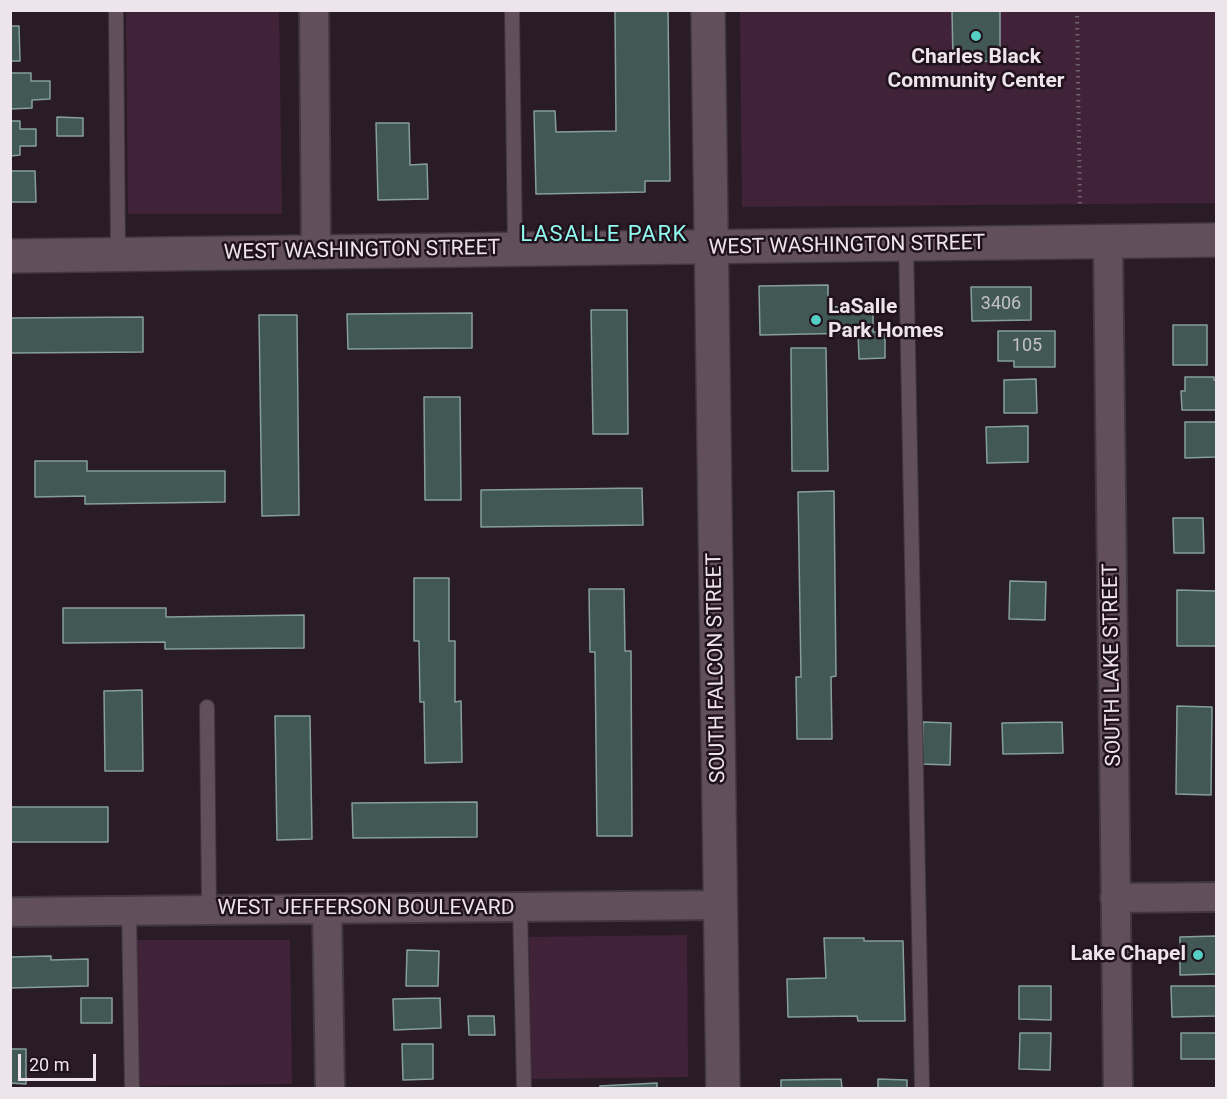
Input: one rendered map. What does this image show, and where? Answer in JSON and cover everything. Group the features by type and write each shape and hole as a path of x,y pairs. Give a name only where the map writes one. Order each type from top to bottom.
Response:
{"street":[{"path":"314,10 316,251"},
{"name":"SOUTH FALCON STREET","path":"708,10 723,1089"},
{"name":"WEST WASHINGTON STREET","path":"10,256 1216,240"},
{"name":"SOUTH LAKE STREET","path":"1108,242 1118,1089"},
{"path":"1115,898 1216,897"},
{"name":"WEST JEFFERSON BOULEVARD","path":"10,912 721,905"},
{"path":"327,909 330,1089"}],"lane":[{"path":"116,10 118,254"},
{"path":"512,10 515,250"},
{"path":"906,244 922,1089"},
{"path":"207,707 209,910"},
{"path":"520,908 524,1089"},
{"path":"129,911 132,1089"}],"path":[{"path":"1077,10 1080,208"}],"shaded area":[{"path":"126,11 279,11 282,214 128,214"},
{"path":"740,11 1216,11 1216,203 742,207"},
{"path":"687,935 688,1077 531,1079 529,937"},
{"path":"137,940 290,940 292,1084 140,1086"}],"building":[{"path":"615,10 668,10 670,181 645,181 645,192 536,194 534,111 555,111 556,132 616,131"},
{"name":"Charles Black Community Center","path":"952,10 1000,10 1000,61 953,62"},
{"path":"10,26 19,26 20,61 10,61"},
{"path":"10,73 31,73 31,81 50,81 50,99 32,100 32,108 10,109"},
{"path":"57,117 83,118 83,136 57,136"},
{"path":"10,121 20,121 20,129 36,129 36,146 20,146 20,155 10,156"},
{"path":"376,123 409,123 410,165 427,164 428,199 378,200"},
{"path":"10,171 35,171 36,202 10,202"},
{"name":"LaSalle Park Homes","path":"828,285 828,307 873,306 873,332 885,332 885,358 859,359 858,333 760,335 759,286"},
{"path":"971,287 1031,287 1031,320 972,321"},
{"path":"591,310 627,310 628,434 593,434"},
{"path":"472,313 472,348 348,349 347,314"},
{"path":"259,315 297,315 299,515 262,516"},
{"path":"143,317 143,352 10,353 10,318"},
{"path":"1173,325 1207,325 1207,365 1173,365"},
{"path":"998,331 1055,331 1055,367 1014,367 1014,361 998,361"},
{"path":"791,348 826,348 828,471 792,471"},
{"path":"1185,377 1214,377 1216,380 1216,410 1182,410 1181,391 1185,391"},
{"path":"1036,379 1037,413 1004,413 1004,380"},
{"path":"424,397 460,397 461,500 425,500"},
{"path":"1185,422 1216,422 1216,457 1185,458"},
{"path":"1028,426 1028,462 987,463 986,427"},
{"path":"35,461 87,461 87,471 225,471 225,502 85,504 85,496 35,497"},
{"path":"642,488 643,525 481,527 481,490"},
{"path":"834,491 836,676 831,677 832,739 797,739 796,677 801,677 798,492"},
{"path":"1173,518 1203,518 1204,553 1174,553"},
{"path":"414,578 449,578 449,641 455,641 455,702 461,701 462,762 425,763 424,702 420,702 419,641 414,641"},
{"path":"1010,581 1046,582 1045,620 1009,619"},
{"path":"589,589 624,589 625,651 631,651 632,836 597,836 595,652 590,652"},
{"path":"1177,590 1216,591 1216,646 1177,646"},
{"path":"63,608 166,608 166,617 304,615 304,648 165,649 165,642 63,643"},
{"path":"142,690 143,771 105,771 104,691"},
{"path":"1177,706 1212,707 1211,795 1176,794"},
{"path":"275,716 310,716 312,839 277,840"},
{"path":"923,722 951,723 950,765 922,764"},
{"path":"1062,722 1063,753 1003,754 1002,723"},
{"path":"477,802 477,837 353,838 352,803"},
{"path":"10,807 108,807 108,842 10,842"},
{"name":"Lake Chapel","path":"1216,936 1216,974 1180,975 1180,937"},
{"path":"824,938 903,941 905,1021 858,1021 857,1016 788,1017 787,979 826,978"},
{"path":"407,950 439,951 438,986 406,986"},
{"path":"51,956 51,960 88,959 88,986 10,988 10,957"},
{"path":"1019,986 1051,986 1051,1020 1019,1019"},
{"path":"1171,986 1216,986 1216,1016 1172,1017"},
{"path":"81,998 112,998 112,1023 81,1023"},
{"path":"440,998 441,1028 394,1030 393,999"},
{"path":"468,1016 494,1016 495,1035 469,1035"},
{"path":"1020,1033 1051,1033 1050,1070 1019,1069"},
{"path":"1181,1033 1216,1033 1216,1059 1181,1059"},
{"path":"402,1044 433,1044 433,1079 403,1080"},
{"path":"10,1049 26,1049 26,1084 10,1083"},
{"path":"841,1079 842,1088 781,1088 781,1080"},
{"path":"878,1079 907,1080 907,1088 878,1088"},
{"path":"657,1083 657,1088 600,1088 600,1086"}],"place":[{"name":"Charles Black Community Center","path":"976,36"},
{"name":"LaSalle Park Homes","path":"816,320"},
{"name":"Lake Chapel","path":"1198,955"}],"district":[{"name":"LASALLE PARK","path":"604,235"}]}
